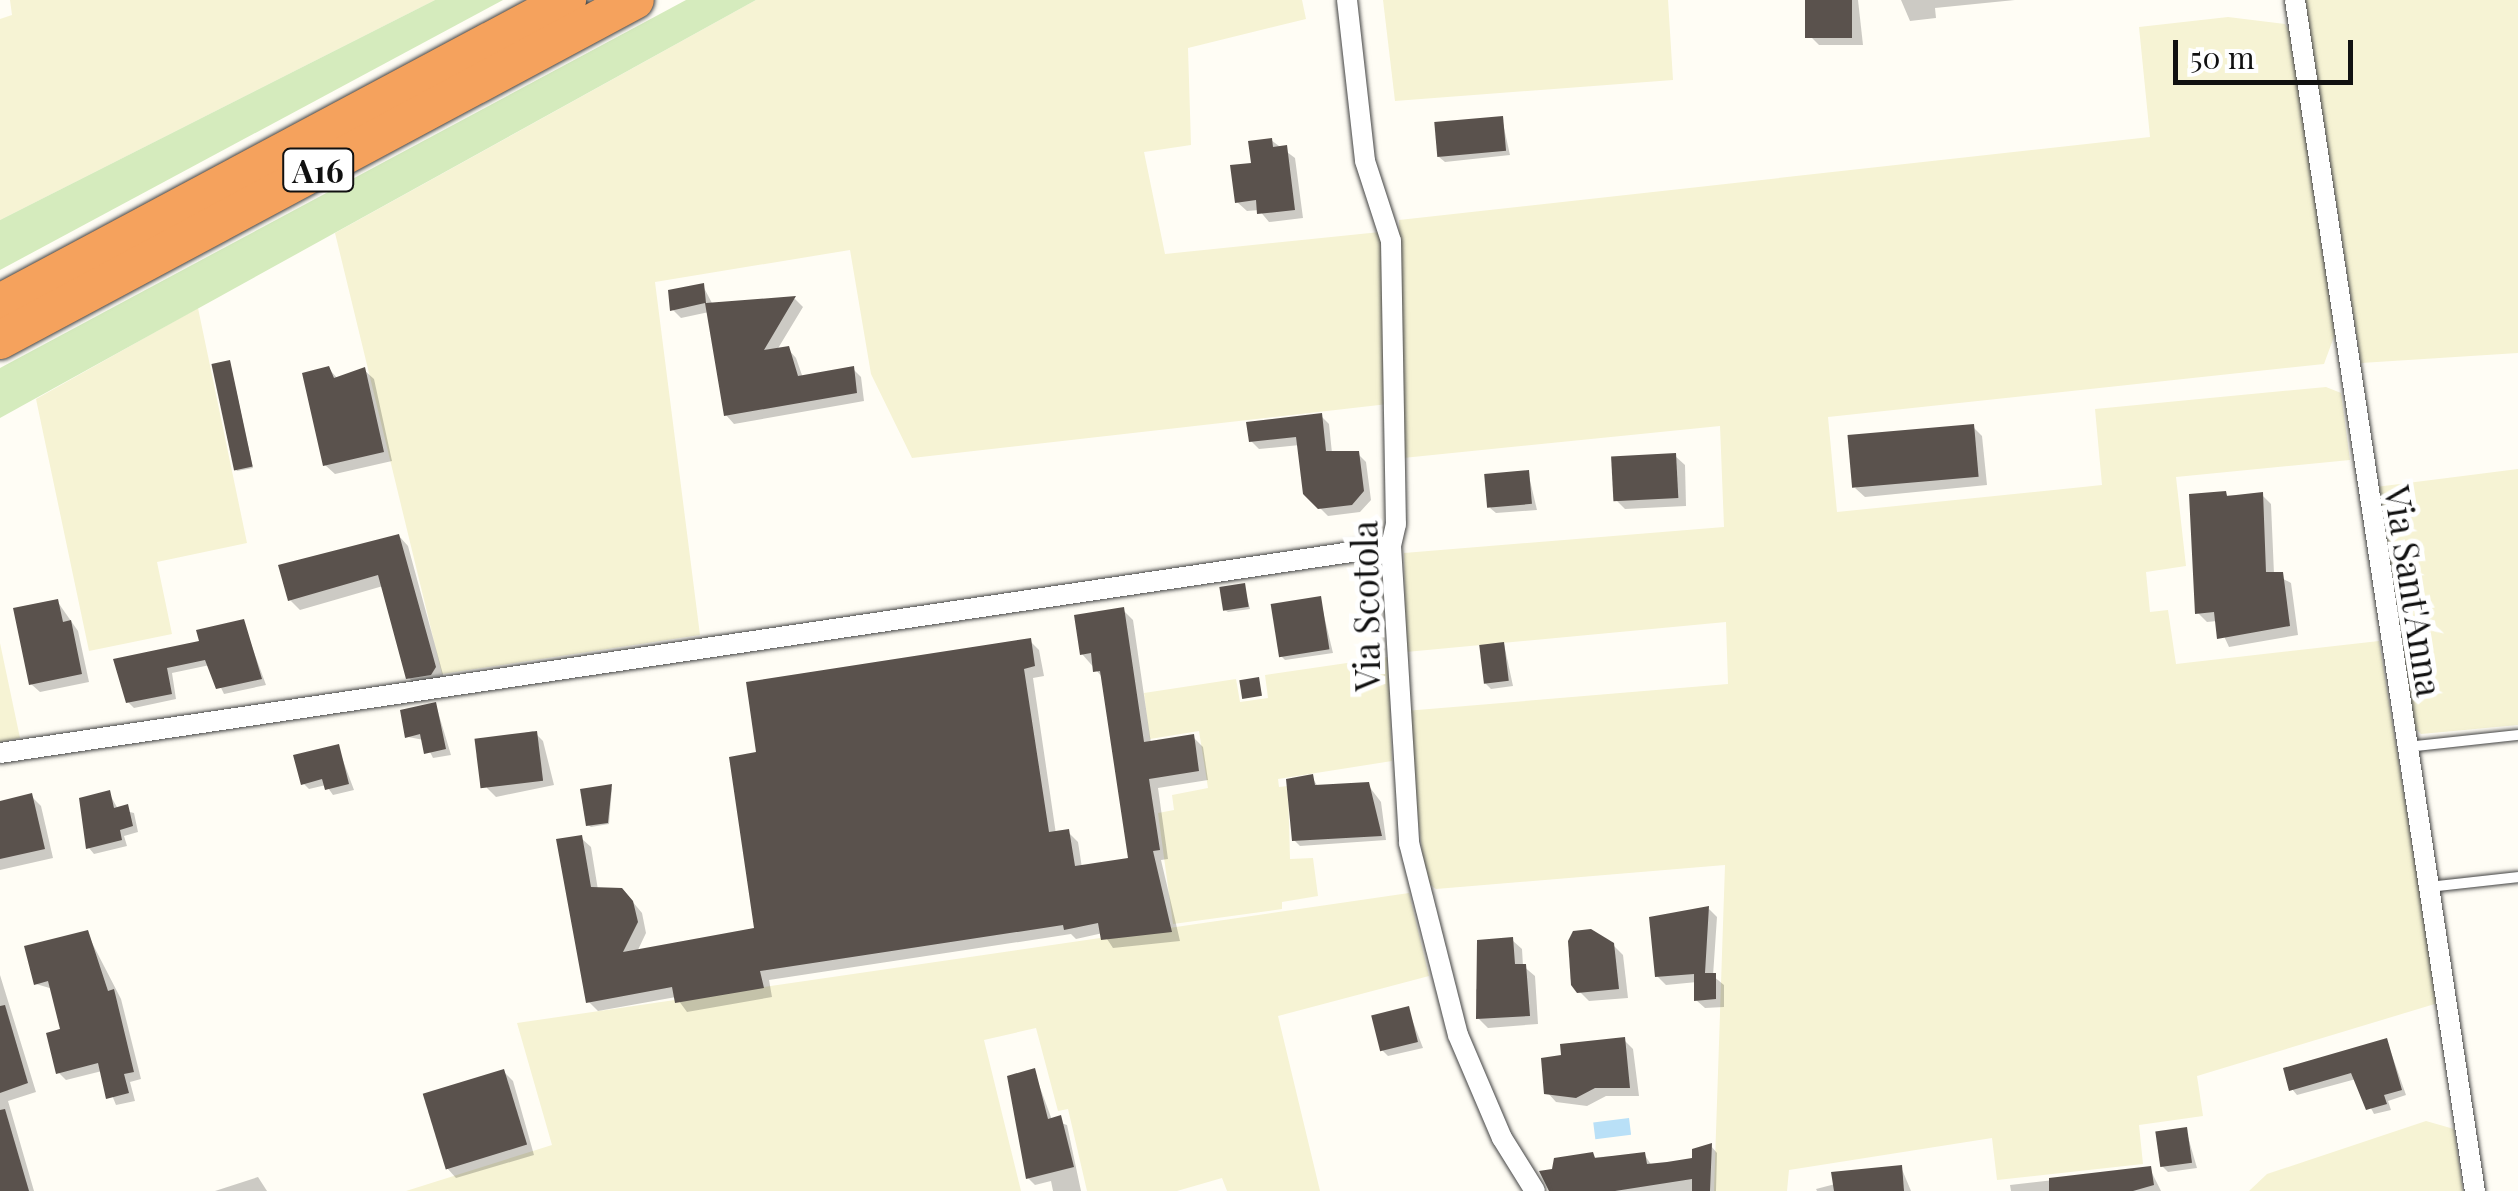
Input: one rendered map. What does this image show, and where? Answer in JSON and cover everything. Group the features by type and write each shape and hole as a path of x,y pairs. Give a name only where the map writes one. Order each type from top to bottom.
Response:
{"highway":[{"name":"A16","path":"0,303 567,0"},
{"name":"A16","path":"0,340 636,0"}],"street":[{"name":"Via Scotola","path":"1347,0 1364,162 1392,240 1396,524 1391,546 1409,843 1458,1035 1502,1138 1534,1191"},
{"name":"Via Sant'Anna","path":"2295,0 2475,1191"},
{"path":"0,753 1391,546"}],"lane":[{"path":"2406,748 2518,734"},
{"path":"2429,886 2518,877"}],"shaded area":[{"path":"10,0 435,0 0,220 0,19 12,15"},
{"path":"756,0 1302,0 1306,19 1188,48 1191,145 1144,152 1165,254 1380,232 1388,404 912,458 871,374 850,250 655,282 700,635 442,674 335,233"},
{"path":"1383,0 1668,0 1673,80 1395,101"},
{"path":"2305,0 2518,0 2518,353 2361,363"},
{"path":"2228,17 2285,24 2290,32 2335,334 2324,364 1828,417 1837,512 2102,485 2095,409 2326,387 2341,393 2350,460 2176,477 2186,566 2146,572 2150,612 2168,610 2176,664 2379,641 2438,1003 2197,1076 2203,1116 2139,1125 2143,1164 1997,1180 1992,1138 1789,1170 1787,1191 1714,1191 1725,865 1436,889 1426,882 1405,711 1728,684 1726,622 1406,652 1404,553 1724,527 1720,426 1403,458 1399,220 2150,137 2139,27"},
{"path":"198,308 247,543 157,562 172,634 89,651 36,399"},
{"path":"2518,469 2518,725 2421,734 2415,728 2376,487"},
{"path":"0,643 20,738 0,742"},
{"path":"1388,657 1392,761 1278,779 1279,787 1288,786 1290,859 1313,858 1318,896 1282,902 1282,909 1173,924 1158,813 1174,810 1172,795 1208,788 1199,731 1150,739 1144,693 1236,679 1240,702 1268,698 1265,675"},
{"path":"1409,893 1429,976 1278,1016 1320,1191 1227,1191 1222,1178 1177,1191 1087,1191 1068,1109 1058,1111 1036,1028 984,1040 1021,1191 406,1191 552,1145 517,1023"},
{"path":"2426,1121 2454,1129 2463,1191 2249,1191 2267,1174"}],"green space":[{"path":"435,0 503,0 0,270 0,220"},
{"path":"686,0 756,0 0,418 0,368"}],"water":[{"path":"1629,1118 1631,1135 1595,1139 1593,1122"}],"building":[{"path":"1805,0 1852,0 1852,38 1805,38"},
{"path":"1503,116 1506,151 1437,157 1434,122"},
{"path":"1272,138 1273,147 1287,145 1295,210 1257,214 1256,200 1235,203 1230,165 1251,163 1248,141"},
{"path":"704,283 706,303 796,296 764,350 789,346 798,376 854,366 857,393 724,416 705,303 670,311 668,290"},
{"path":"230,360 253,467 234,471 211,364"},
{"path":"329,366 334,378 365,367 384,452 323,466 302,373"},
{"path":"1322,413 1326,451 1359,451 1364,491 1352,505 1318,509 1303,494 1296,437 1249,442 1246,422"},
{"path":"1974,424 1979,477 1852,488 1847,435"},
{"path":"1676,453 1678,498 1613,501 1611,456"},
{"path":"1529,470 1532,504 1487,508 1484,474"},
{"path":"2226,491 2227,496 2263,492 2266,572 2283,572 2290,626 2217,639 2214,612 2195,614 2189,494"},
{"path":"399,534 436,667 431,675 406,679 378,575 288,601 278,565"},
{"path":"1245,583 1249,607 1223,611 1219,587"},
{"path":"1321,596 1329,649 1279,657 1271,604"},
{"path":"58,599 63,622 71,620 82,674 29,685 13,608"},
{"path":"1124,607 1144,742 1194,734 1199,771 1149,779 1160,850 1153,851 1172,932 1101,940 1098,923 1064,930 1063,925 760,971 764,988 675,1003 672,987 586,1003 556,839 582,835 591,887 622,888 633,901 638,922 623,952 754,928 729,757 756,752 746,682 1031,638 1035,666 1024,669 1049,832 1069,829 1075,866 1128,858 1100,671 1093,672 1091,653 1080,655 1074,615"},
{"path":"244,619 262,679 216,689 205,660 167,668 172,694 126,703 113,659 199,641 196,630"},
{"path":"1504,642 1509,681 1484,684 1479,645"},
{"path":"1259,677 1262,696 1242,699 1239,680"},
{"path":"436,702 446,749 424,754 420,734 405,738 400,710"},
{"path":"537,731 543,781 481,788 474,739"},
{"path":"339,744 349,784 325,790 322,779 301,785 293,755"},
{"path":"1313,774 1315,785 1369,782 1382,836 1292,841 1286,779"},
{"path":"612,784 608,823 586,826 580,789"},
{"path":"110,790 114,808 128,804 133,826 120,830 122,840 86,849 79,798"},
{"path":"32,793 45,849 0,859 0,801"},
{"path":"1709,906 1705,973 1716,973 1716,999 1694,1001 1694,974 1655,977 1649,917"},
{"path":"1591,929 1614,943 1619,989 1577,993 1571,985 1568,941 1573,931"},
{"path":"88,930 108,991 114,989 134,1072 124,1074 129,1093 106,1099 98,1063 56,1074 46,1033 60,1029 48,981 34,985 24,946"},
{"path":"1513,937 1515,964 1526,964 1530,1016 1476,1019 1477,940"},
{"path":"5,1005 28,1083 0,1093 0,1006"},
{"path":"1409,1006 1418,1042 1380,1051 1371,1015"},
{"path":"1625,1037 1630,1088 1595,1088 1576,1098 1544,1094 1541,1058 1561,1055 1560,1044"},
{"path":"2387,1038 2402,1090 2384,1095 2387,1104 2366,1110 2351,1073 2289,1091 2283,1068"},
{"path":"1035,1068 1048,1119 1061,1115 1074,1167 1026,1179 1007,1076"},
{"path":"504,1069 527,1145 446,1169 423,1094"},
{"path":"5,1109 29,1191 0,1191 0,1110"},
{"path":"2187,1127 2192,1163 2160,1167 2155,1131"},
{"path":"1712,1143 1710,1191 1692,1191 1692,1179 1615,1191 1549,1191 1539,1171 1552,1169 1554,1158 1593,1152 1595,1158 1645,1152 1647,1164 1692,1158 1692,1149"},
{"path":"1902,1165 1904,1191 1834,1191 1831,1172"},
{"path":"2151,1166 2154,1185 2133,1191 2049,1191 2049,1178"}]}
